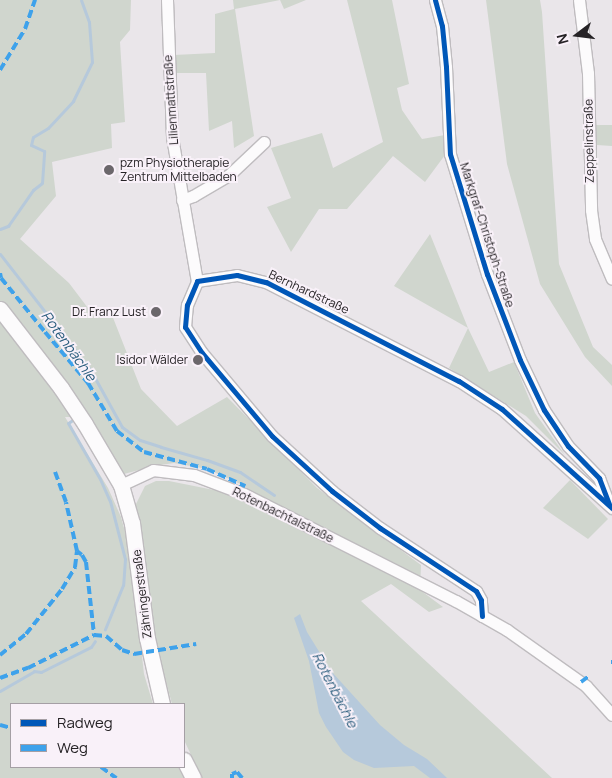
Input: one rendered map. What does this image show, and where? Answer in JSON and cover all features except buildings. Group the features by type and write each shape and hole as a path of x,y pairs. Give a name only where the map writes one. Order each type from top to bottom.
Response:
{"main road":[{"path":"0,309 61,388 85,424 120,485"},
{"name":"Zähringerstraße","path":"120,485 132,523 147,638 162,703"},
{"path":"185,762 193,778"}],"street":[{"name":"Lilienmattstraße","path":"167,0 172,137 197,281"},
{"name":"Markgraf-Christoph-Straße","path":"435,0 442,26 446,67 450,154 487,274 520,360 544,410 568,446 599,478 611,507"},
{"name":"Zeppelinstraße","path":"579,0 588,73 590,210 595,239 612,279"},
{"path":"182,200 193,196 229,175 264,142"},
{"name":"Bernhardstraße","path":"197,281 237,275 266,282 458,381 502,409 611,507"},
{"path":"197,281 187,305 185,327 202,353 272,436 332,491 380,528 476,591 481,600 482,616"},
{"name":"Rotenbachtalstraße","path":"120,485 152,470 194,475 244,494 507,630 586,686 612,715"}],"shaded area":[{"path":"0,0 131,0 130,30 120,42 125,122 111,124 112,148 52,162 56,196 20,239 69,283 94,316 110,310 141,389 177,426 227,397 317,488 421,565 420,590 443,607 429,612 391,584 361,601 552,778 202,778 185,742 185,703 172,703 157,648 135,506 145,486 156,481 169,481 219,491 268,512 245,486 207,469 174,463 124,474 87,417 65,417 108,488 121,517 130,550 144,674 153,703 10,703 10,768 179,768 184,778 0,778"},
{"path":"233,0 280,0 235,9 254,136 234,148 232,121 209,131 206,73 173,73 174,55 215,53 215,14 234,9"},
{"path":"280,0 306,0 284,9"},
{"path":"347,0 392,0 409,84 397,88 402,110 422,139 445,135 445,155 425,182 393,156 347,209 319,209 291,252 267,207 291,198 271,148 322,133 333,168 383,142"},
{"path":"486,0 540,0 559,264 593,347 612,365 612,386 585,357 540,284 507,164"},
{"path":"596,125 612,125 612,146 597,145"},
{"path":"430,234 468,328 394,286"},
{"path":"468,328 489,372 514,362 535,413 565,455 526,416 449,368"},
{"path":"570,480 608,519 588,539 543,508"}],"water":[{"path":"300,614 307,632 331,671 380,725 404,745 427,759 447,778 430,778 414,766 374,768 354,760 343,752 319,713 309,661 294,618"}],"waterway":[{"path":"0,229 8,226 33,190 42,183 44,151 31,145 33,137 48,128 73,101 92,62 89,22 81,0"},
{"name":"Rotenbächle","path":"0,254 91,371 122,427 140,440 240,472 274,495"},
{"path":"74,419 68,423 100,479 110,501 125,559 123,585 105,629"},
{"path":"0,691 34,671 41,672 91,647 95,641"}],"marked path":[{"path":"0,70 25,29 35,0"},
{"path":"0,273 1,278 88,383 117,431 144,452 207,469 245,486"},
{"path":"0,655 26,634 62,589 75,567 77,551 66,502 55,472"},
{"path":"77,551 86,562 94,635"},
{"path":"0,678 28,668 94,635 106,636 122,650 134,654 196,644"},
{"path":"581,682 589,676"},
{"path":"0,725 10,728"},
{"path":"102,768 116,778"},
{"path":"232,778 232,774 237,772 242,778"}],"cycle path":[{"path":"435,0 442,26 446,67 450,154 487,274 520,360 544,410 568,446 599,478 609,504"},
{"path":"482,616 481,600 476,591 380,528 332,491 272,436 202,353 185,327 187,305 197,281 237,275 266,282 459,381 502,409 612,508"}],"place":[{"name":"pzm Physiotherapie Zentrum Mittelbaden","path":"109,170"},
{"name":"Dr. Franz Lust","path":"156,312"},
{"name":"Isidor Wälder","path":"198,360"}]}
